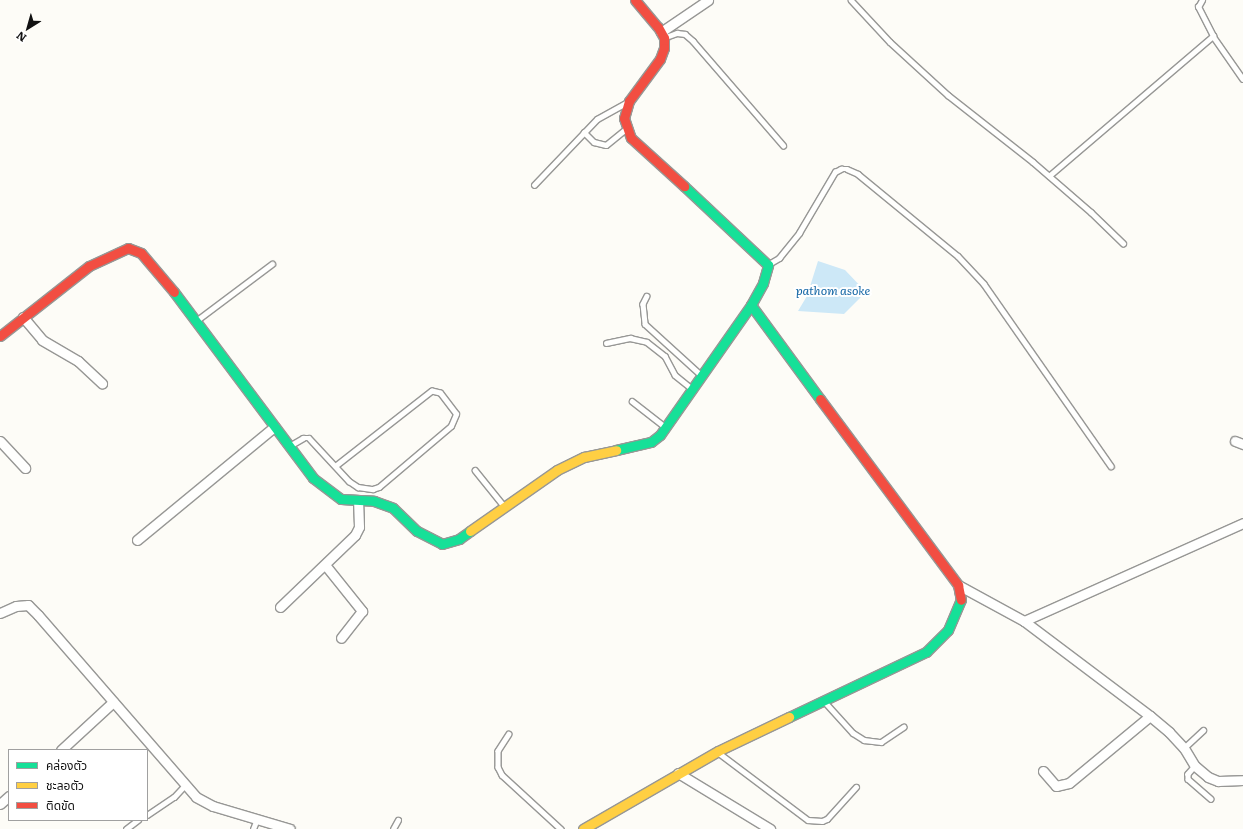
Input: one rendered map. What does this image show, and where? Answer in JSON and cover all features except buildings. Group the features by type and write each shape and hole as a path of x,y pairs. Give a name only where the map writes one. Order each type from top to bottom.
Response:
{"street":[{"path":"0,336 89,266 113,252 128,248 141,253 155,267 313,478 326,490 341,499 374,501 394,508 417,531 442,544 459,539 557,470 584,457 651,442 665,427 751,305 763,283 768,265 759,254 631,138 624,118 629,101 660,59 664,48 662,35 635,0"},
{"path":"662,35 708,0"},
{"path":"584,829 678,773 718,752 822,700 926,652 948,630 956,615 961,599 958,585 751,305"},
{"path":"23,317 42,340 78,361 102,383"},
{"path":"136,540 274,427"},
{"path":"0,441 25,468"},
{"path":"280,607 326,566 357,531 358,501"},
{"path":"1024,621 1243,523"},
{"path":"326,566 362,611 341,638"},
{"path":"958,585 1024,621 1150,716 1184,748 1195,766 1218,782 1243,780"},
{"path":"0,613 16,606 28,605 196,797 212,806 290,829"},
{"path":"62,749 113,702"},
{"path":"1043,771 1056,786 1069,783 1150,716"},
{"path":"678,773 770,829"},
{"path":"0,804 8,797"}],"lane":[{"path":"851,0 885,37 948,95 1049,176 1123,243"},
{"path":"1202,0 1198,7 1213,36 1243,79"},
{"path":"662,35 677,33 685,34 782,145"},
{"path":"1049,176 1213,36"},
{"path":"534,185 597,119 629,101"},
{"path":"584,132 594,142 606,145 628,128"},
{"path":"768,265 778,258 799,233 835,172 841,169 847,169 858,174 958,256 984,284 1028,351 1111,466"},
{"path":"196,321 272,264"},
{"path":"647,296 643,304 645,324 701,375"},
{"path":"606,343 630,338 647,342 665,356 675,375 692,389"},
{"path":"288,446 304,438 310,438 336,466 358,487 379,487 451,426 456,414 440,393 432,392 336,466"},
{"path":"632,401 665,427"},
{"path":"475,470 504,506"},
{"path":"822,700 853,733 864,740 881,742 903,727"},
{"path":"1184,748 1203,730"},
{"path":"509,734 498,751 498,767 502,775 561,829"},
{"path":"718,752 808,820 822,821 827,819 856,787"},
{"path":"1195,766 1188,774 1188,779 1211,799"},
{"path":"148,813 174,798 185,785"},
{"path":"253,829 257,819"},
{"path":"393,829 398,820"},
{"path":"126,829 137,821"}],"water":[{"name":"pathom asoke","path":"818,261 845,270 866,292 844,314 798,311 807,296"}],"traffic: fast":[{"path":"616,450 651,442 660,435 751,305 763,283 768,265 684,186"},
{"path":"174,292 313,478 341,499 374,501 393,508 417,531 442,544 459,539 470,531"},
{"path":"751,305 820,399"},
{"path":"789,717 926,652 948,630 961,600"}],"traffic: slow":[{"path":"470,531 557,470 584,457 616,450"},
{"path":"583,829 718,751 789,717"}],"traffic: jam":[{"path":"635,0 658,27 664,38 664,48 660,59 629,101 624,118 631,138 684,186"},
{"path":"0,336 89,266 128,248 141,253 174,292"},
{"path":"820,399 958,585 961,600"}]}
